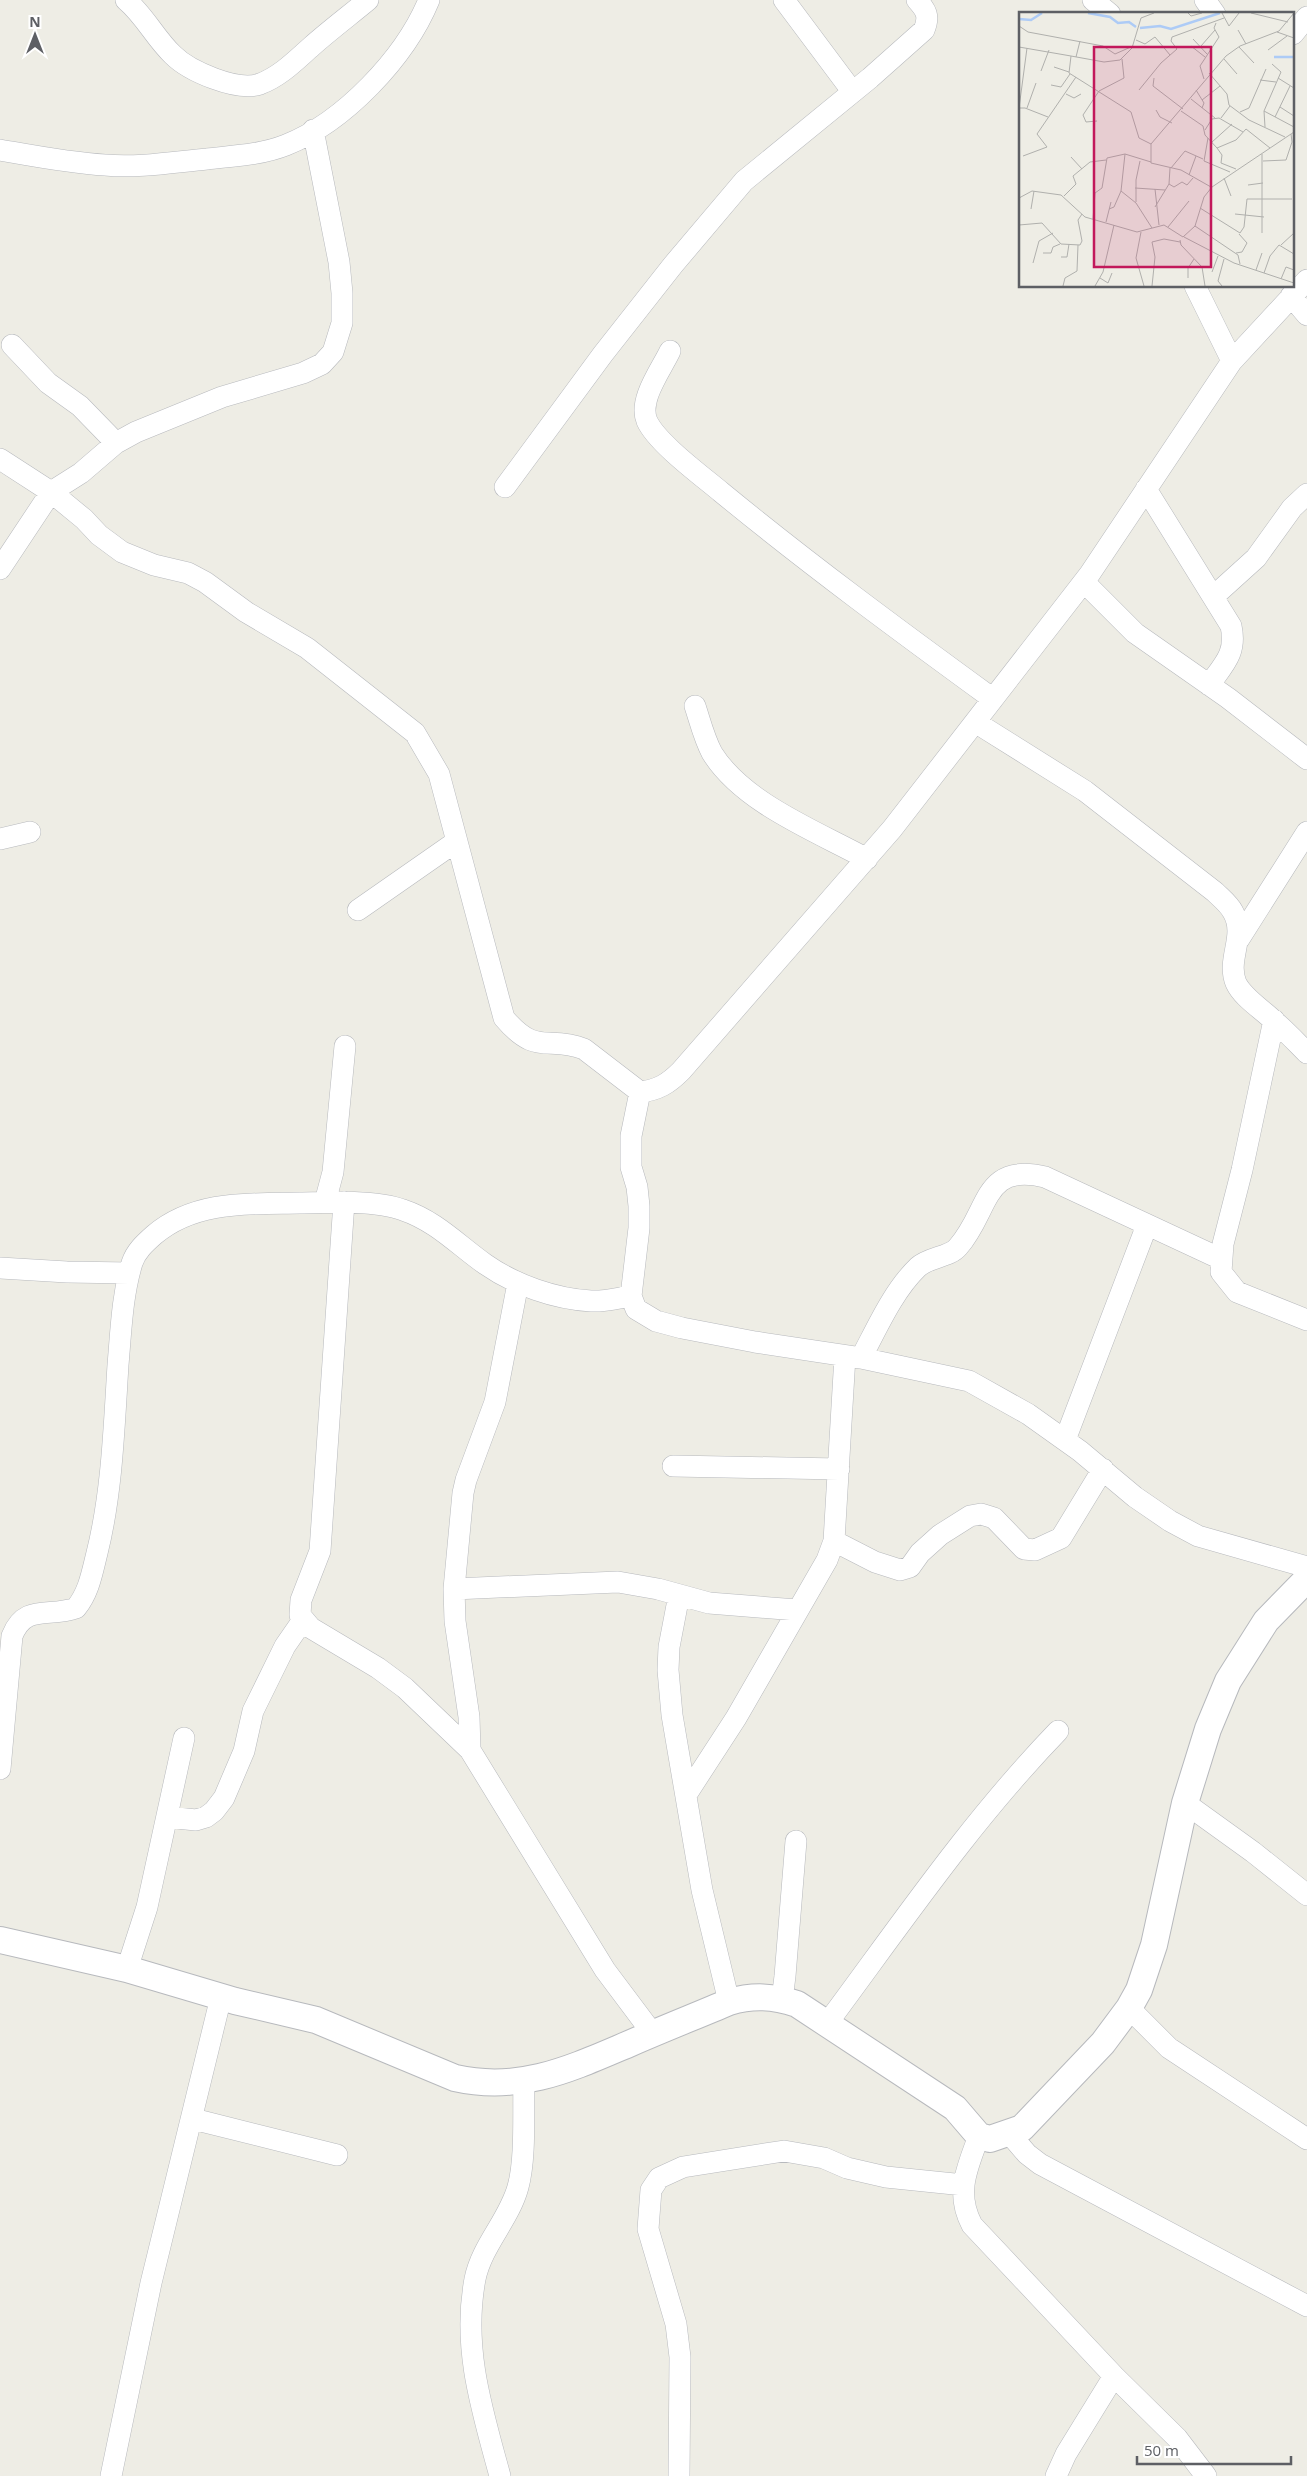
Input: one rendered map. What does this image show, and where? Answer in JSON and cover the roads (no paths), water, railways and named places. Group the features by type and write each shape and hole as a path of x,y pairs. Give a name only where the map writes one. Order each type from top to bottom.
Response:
{"street":[{"path":"126,0 140,12 173,55 202,74 229,83 247,85 259,84 281,72 368,0"},
{"path":"0,150 106,165 169,162 245,155 285,146 325,124 357,98 392,62 422,17 429,0"},
{"path":"784,0 842,77"},
{"path":"505,487 615,339 673,265 744,181 842,77 924,30 928,22 927,13 916,0"},
{"path":"1093,0 1108,12"},
{"path":"1205,0 1214,12"},
{"path":"1294,33 1307,17"},
{"path":"0,569 51,492 81,473 116,443 136,432 222,397 303,373 322,364 333,352 342,323 342,293 339,262 313,130"},
{"path":"0,459 51,492 84,518 99,535 122,552 197,578 246,612 314,654 415,733 439,774 504,1018 516,1033 531,1042 573,1045 584,1049 640,1092 656,1090 670,1083 681,1071 892,829 1084,582 1232,361 1307,280"},
{"path":"1196,288 1232,361"},
{"path":"1291,296 1307,315"},
{"path":"12,344 48,383 80,406 116,443"},
{"path":"670,351 649,393 645,407 647,421 658,436 690,466 829,579 993,699"},
{"path":"1146,489 1231,626 1234,641 1231,654 1209,685"},
{"path":"1214,596 1256,558 1292,508 1307,494"},
{"path":"1084,582 1135,633 1209,685 1307,760"},
{"path":"695,706 706,741 712,753 722,768 743,787 759,800 867,859"},
{"path":"974,722 1085,791 1215,892 1232,910 1238,923 1239,939"},
{"path":"0,838 30,832"},
{"path":"1307,832 1239,939 1234,956 1235,981 1240,991 1274,1020 1307,1053"},
{"path":"358,910 458,841"},
{"path":"1274,1020 1221,1260 1221,1272 1236,1292 1307,1320"},
{"path":"345,1046 332,1172 334,1202 320,1551 301,1600 300,1615 302,1620 340,1648 378,1668 405,1688 470,1750 605,1970 653,2034"},
{"path":"640,1092 631,1136 631,1168 637,1187 639,1206 639,1228 631,1296 636,1309 656,1321 682,1328 755,1342 853,1357 969,1381 1028,1414 1103,1469 1142,1502 1170,1521 1198,1536 1307,1567"},
{"path":"686,1794 736,1718 827,1560 834,1541 839,1469 853,1357 906,1280 929,1259 957,1249 1001,1179 1014,1174 1025,1173 1045,1177 1221,1260"},
{"path":"0,1769 12,1636 17,1623 26,1615 65,1612 76,1608 88,1586 104,1524 122,1310 129,1273 133,1258 143,1244 176,1218 214,1207 246,1203 334,1202 400,1208 423,1218 441,1229 487,1266 518,1283 566,1297 593,1301 631,1296"},
{"path":"1065,1440 1147,1225"},
{"path":"0,1268 129,1273"},
{"path":"470,1750 469,1716 455,1621 454,1589 466,1480 495,1402 518,1283"},
{"path":"673,1466 839,1469"},
{"path":"834,1541 875,1562 900,1570 910,1567 920,1553 959,1522 970,1516 981,1514 998,1522 1024,1549 1035,1550 1062,1538 1103,1469"},
{"path":"0,1940 127,1969 221,1997 316,2020 455,2078 476,2083 524,2081 561,2073 729,2002 750,1996 779,1998 797,2004 826,2025 955,2108 979,2136 990,2139 1022,2128 1103,2043 1130,2008 1148,1968 1185,1803 1208,1729 1228,1681 1266,1621 1307,1579"},
{"path":"454,1589 618,1582 709,1603 797,1610"},
{"path":"679,1595 670,1632 668,1670 672,1715 702,1890 729,2002"},
{"path":"167,1817 196,1820 206,1817 214,1811 224,1798 244,1751 253,1711 285,1646 302,1620"},
{"path":"826,2025 944,1864 1014,1776 1058,1731"},
{"path":"127,1969 147,1907 184,1738"},
{"path":"1185,1803 1253,1852 1307,1895"},
{"path":"779,1998 783,1992 785,1976 796,1841"},
{"path":"111,2476 151,2283 193,2119 221,1997"},
{"path":"1130,2008 1169,2048 1307,2139"},
{"path":"500,2476 472,2364 471,2307 482,2255 518,2188 521,2170 524,2081"},
{"path":"193,2119 337,2154"},
{"path":"1009,2133 1027,2154 1040,2164 1307,2306"},
{"path":"979,2136 966,2172 964,2185 963,2209 972,2225 1114,2376 1177,2438 1206,2476"},
{"path":"679,2476 680,2357 676,2324 648,2229 651,2190 659,2178 683,2167 784,2151 824,2158 846,2168 886,2177 964,2185"},
{"path":"1056,2476 1066,2454 1114,2376"}]}
